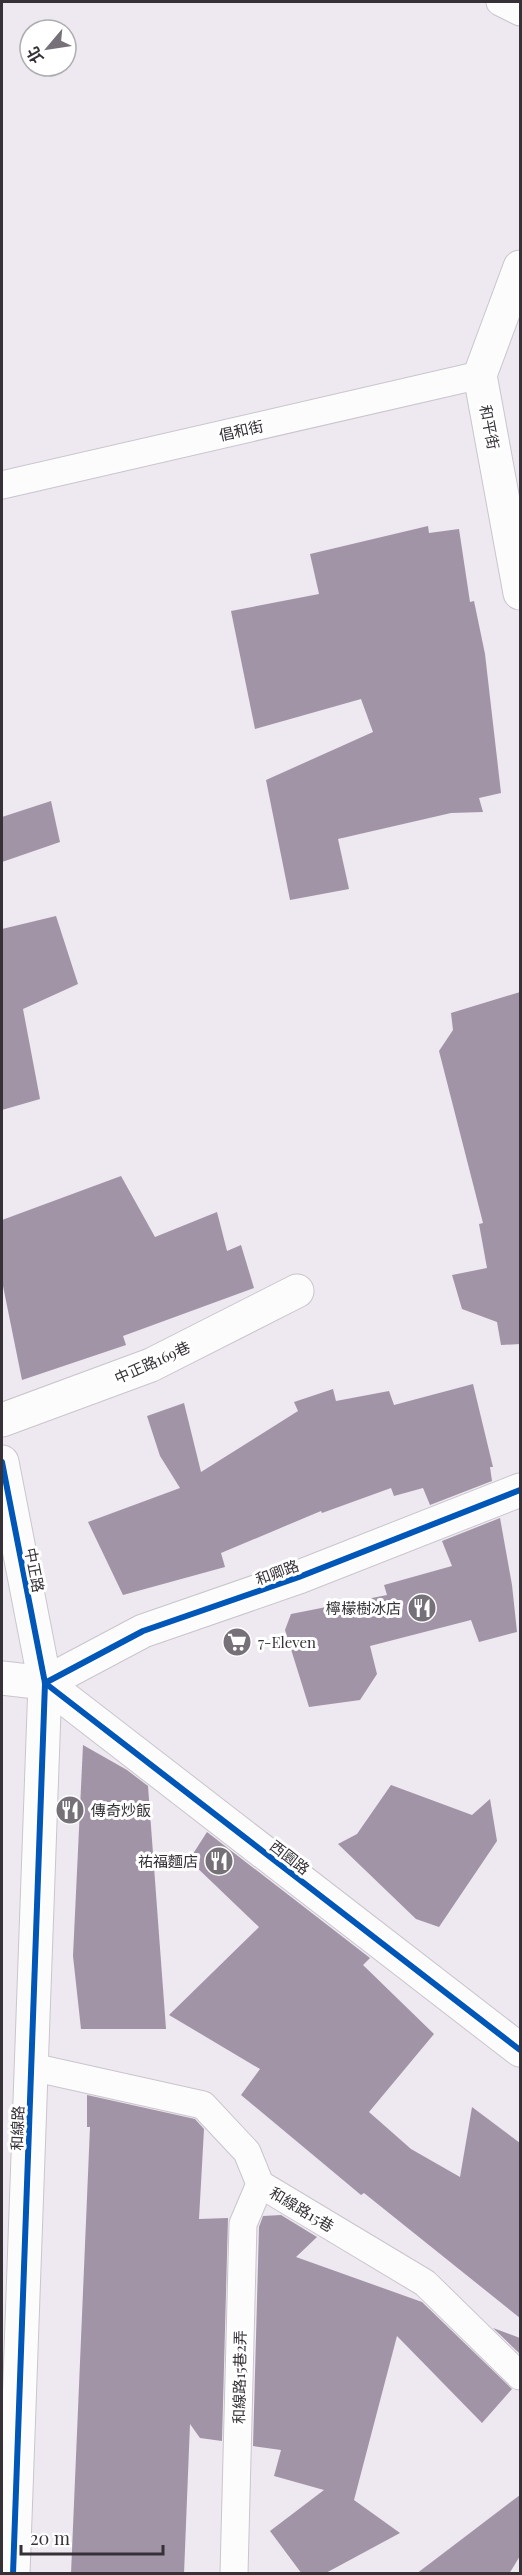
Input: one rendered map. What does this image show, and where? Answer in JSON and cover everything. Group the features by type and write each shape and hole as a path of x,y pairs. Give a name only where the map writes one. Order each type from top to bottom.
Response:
{"street":[{"path":"480,375 520,267"},
{"name":"和平街","path":"480,375 520,593"},
{"name":"中正路169巷","path":"2,1420 151,1365 297,1291"},
{"name":"中正路","path":"2,1462 45,1683"},
{"name":"和卿路","path":"45,1683 143,1631 299,1577 520,1490"},
{"path":"2,1678 45,1683"},
{"name":"西園路","path":"45,1683 520,2050"},
{"name":"和線路","path":"13,2574 45,1683"}],"lane":[{"path":"500,2 520,12"},
{"name":"倡和街","path":"2,485 480,375"},
{"name":"和線路15巷","path":"32,2067 203,2105 247,2152 260,2184 425,2283 520,2376"},
{"name":"和線路15巷2弄","path":"234,2574 243,2224 260,2184"}],"building":[{"path":"428,526 429,533 459,529 470,602 474,601 485,654 501,793 479,798 483,812 451,813 338,839 349,889 290,900 266,780 373,732 361,699 255,729 231,611 319,594 310,554"},
{"path":"51,801 60,842 2,862 2,817"},
{"path":"56,916 78,984 23,1009 40,1099 2,1110 2,929"},
{"path":"520,992 520,1344 501,1345 497,1322 462,1309 452,1275 487,1268 479,1224 483,1223 439,1051 453,1030 451,1013"},
{"path":"121,1176 155,1237 217,1212 227,1251 241,1245 254,1288 123,1336 126,1345 22,1380 2,1281 2,1220"},
{"path":"473,1384 493,1467 490,1467 492,1481 430,1505 423,1488 394,1496 391,1488 322,1513 321,1511 221,1553 225,1567 123,1595 88,1522 180,1488 160,1456 147,1416 184,1403 201,1472 298,1411 294,1402 333,1389 336,1401 389,1391 394,1405"},
{"path":"500,1518 512,1585 517,1632 479,1642 471,1620 370,1646 377,1674 360,1700 309,1707 285,1630 291,1614 387,1595 384,1585 452,1566 442,1541"},
{"path":"83,1745 127,1770 148,1786 166,2029 81,2029 73,1956"},
{"path":"391,1785 472,1815 490,1799 497,1841 439,1927 416,1919 338,1844 357,1834"},
{"path":"207,1832 370,1958 363,1965 434,2034 369,2112 411,2149 460,2177 472,2107 520,2143 520,2318 364,2193 361,2195 241,2095 260,2069 169,2015 259,1927 189,1860"},
{"path":"87,2095 195,2119 204,2129 199,2219 228,2218 222,2441 200,2438 190,2424 184,2574 71,2574 90,2127 87,2127"},
{"path":"281,2215 317,2237 296,2257 422,2302 512,2389 482,2423 397,2336 354,2500 400,2533 324,2574 302,2574 270,2531 324,2490 274,2476 281,2450 253,2446 259,2227 263,2216"},
{"path":"493,2328 520,2338 520,2354"},
{"path":"520,2495 520,2556 509,2574 416,2574"}],"cycle path":[{"path":"2,1462 45,1683 13,2574"},
{"path":"45,1683 143,1631 299,1577 520,1490"},
{"path":"45,1683 520,2050"}],"place":[{"name":"檸檬樹冰店","path":"422,1608"},
{"name":"7-Eleven","path":"237,1642"},
{"name":"傳奇炒飯","path":"70,1810"},
{"name":"祐福麵店","path":"219,1861"}]}
